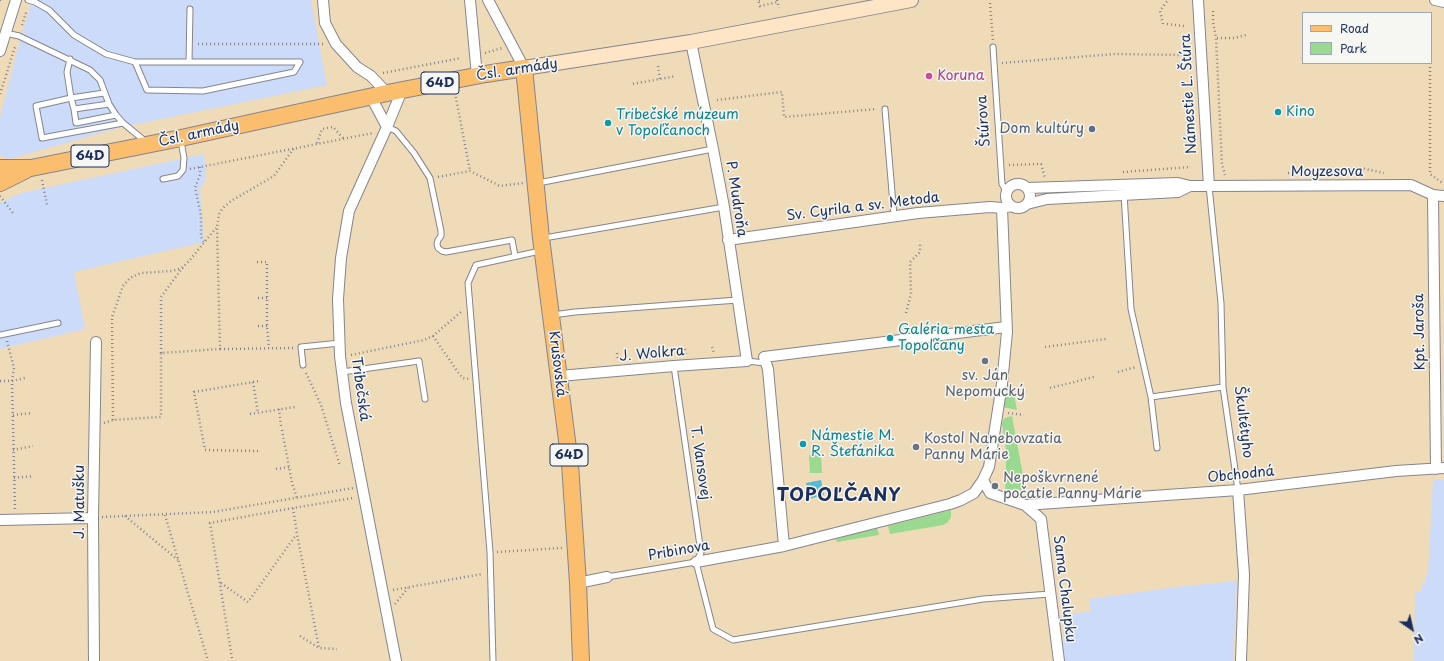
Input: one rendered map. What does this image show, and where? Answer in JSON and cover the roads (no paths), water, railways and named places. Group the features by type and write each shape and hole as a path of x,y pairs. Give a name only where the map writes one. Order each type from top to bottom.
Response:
{"main road":[{"name":"Čsl. armády","path":"0,183 148,145 402,90 524,68 691,42 911,0"},
{"name":"Krušovská","path":"524,68 529,183 542,244 570,464 578,583 581,661"},
{"name":"Čsl. armády","path":"0,168 36,173"}],"street":[{"path":"0,51 3,32 16,0"},
{"path":"323,0 325,23 336,44 358,67 371,76 379,95 387,126"},
{"path":"470,0 477,76"},
{"path":"488,0 524,68"},
{"name":"Námestie Ľ. Štúra","path":"1198,0 1209,186"},
{"path":"1436,0 1444,2"},
{"name":"P. Mudroňa","path":"691,42 724,207 747,361"},
{"name":"Tribečská","path":"395,661 346,402 342,372 338,299 340,265 348,211 402,90"},
{"name":"Sv. Cyrila a sv. Metoda","path":"728,240 894,216 1007,207 1019,208 1047,198 1124,189 1178,183 1190,186 1209,186"},
{"name":"Sv. Cyrila a sv. Metoda","path":"1006,191 1012,185 1021,184 1028,188 1124,189"},
{"name":"Moyzesova","path":"1209,186 1411,185 1433,195 1444,196"},
{"path":"1027,204 1030,196 1028,188"},
{"path":"1006,191 1006,330 1002,384 988,467 983,480 974,493 950,504 784,546 768,369 764,357 1006,330"},
{"name":"Kpt. Jaroša","path":"1433,195 1440,468"},
{"name":"J. Matušku","path":"94,661 93,518 96,342"},
{"name":"J. Wolkra","path":"559,376 747,361"},
{"name":"Obchodná","path":"1025,505 1238,490 1396,471 1440,468"},
{"path":"983,480 990,493 1025,505"},
{"name":"Škultétyho","path":"1238,490 1244,574 1241,661"},
{"name":"Sama Chalupku","path":"1025,505 1041,520 1059,661"},
{"path":"0,520 93,518"},
{"name":"Pribinova","path":"696,562 784,546"},
{"name":"Pribinova","path":"578,583 607,577"}],"lane":[{"path":"28,0 35,2 49,10 80,39 106,54 135,62 300,62 294,72 203,91 147,90 135,62"},
{"path":"189,62 190,9"},
{"path":"3,32 19,36 70,59 90,70 100,80 109,104 116,115 148,145"},
{"name":"Štúrova","path":"993,47 1000,165 1002,184 1006,191"},
{"path":"70,59 67,72 76,123 116,115"},
{"path":"104,93 71,98 36,106 42,138 123,123"},
{"path":"74,109 109,104"},
{"path":"885,109 894,216"},
{"path":"387,126 396,131 414,153 430,178 441,231 441,236 437,244 438,248 446,252 512,240 515,256"},
{"path":"163,180 178,176 183,170 184,158 181,138"},
{"path":"529,183 713,149"},
{"name":"Škultétyho","path":"1209,186 1221,303 1223,387 1238,490"},
{"path":"1124,189 1132,308 1151,397 1157,448"},
{"path":"493,661 490,552 468,283 476,265 515,256 542,244 724,207"},
{"path":"551,315 738,300"},
{"path":"2,335 58,323"},
{"path":"303,365 301,347 340,343"},
{"path":"342,372 419,361 425,399"},
{"path":"747,361 765,363"},
{"name":"T. Vansovej","path":"674,366 701,553 696,562"},
{"path":"1151,397 1223,387"},
{"path":"696,562 713,629 733,640 983,599 1050,594"},
{"name":"Pribinova","path":"607,577 696,562"}],"water":[{"path":"821,480 824,495 809,499 806,483"}],"place":[{"name":"Koruna","path":"929,76"},
{"name":"Kino","path":"1278,112"},
{"name":"Tribečské múzeum v Topoľčanoch","path":"608,123"},
{"name":"Dom kultúry","path":"1092,129"},
{"name":"Galéria mesta Topoľčany","path":"890,338"},
{"name":"sv. Ján Nepomucký","path":"985,361"},
{"name":"Námestie M. R. Štefánika","path":"803,444"},
{"name":"Kostol Nanebovzatia Panny Márie","path":"916,447"},
{"name":"Nepoškvrnené počatie Panny Márie","path":"995,486"}],"district":[{"name":"TOPOĽČANY","path":"839,496"}]}
